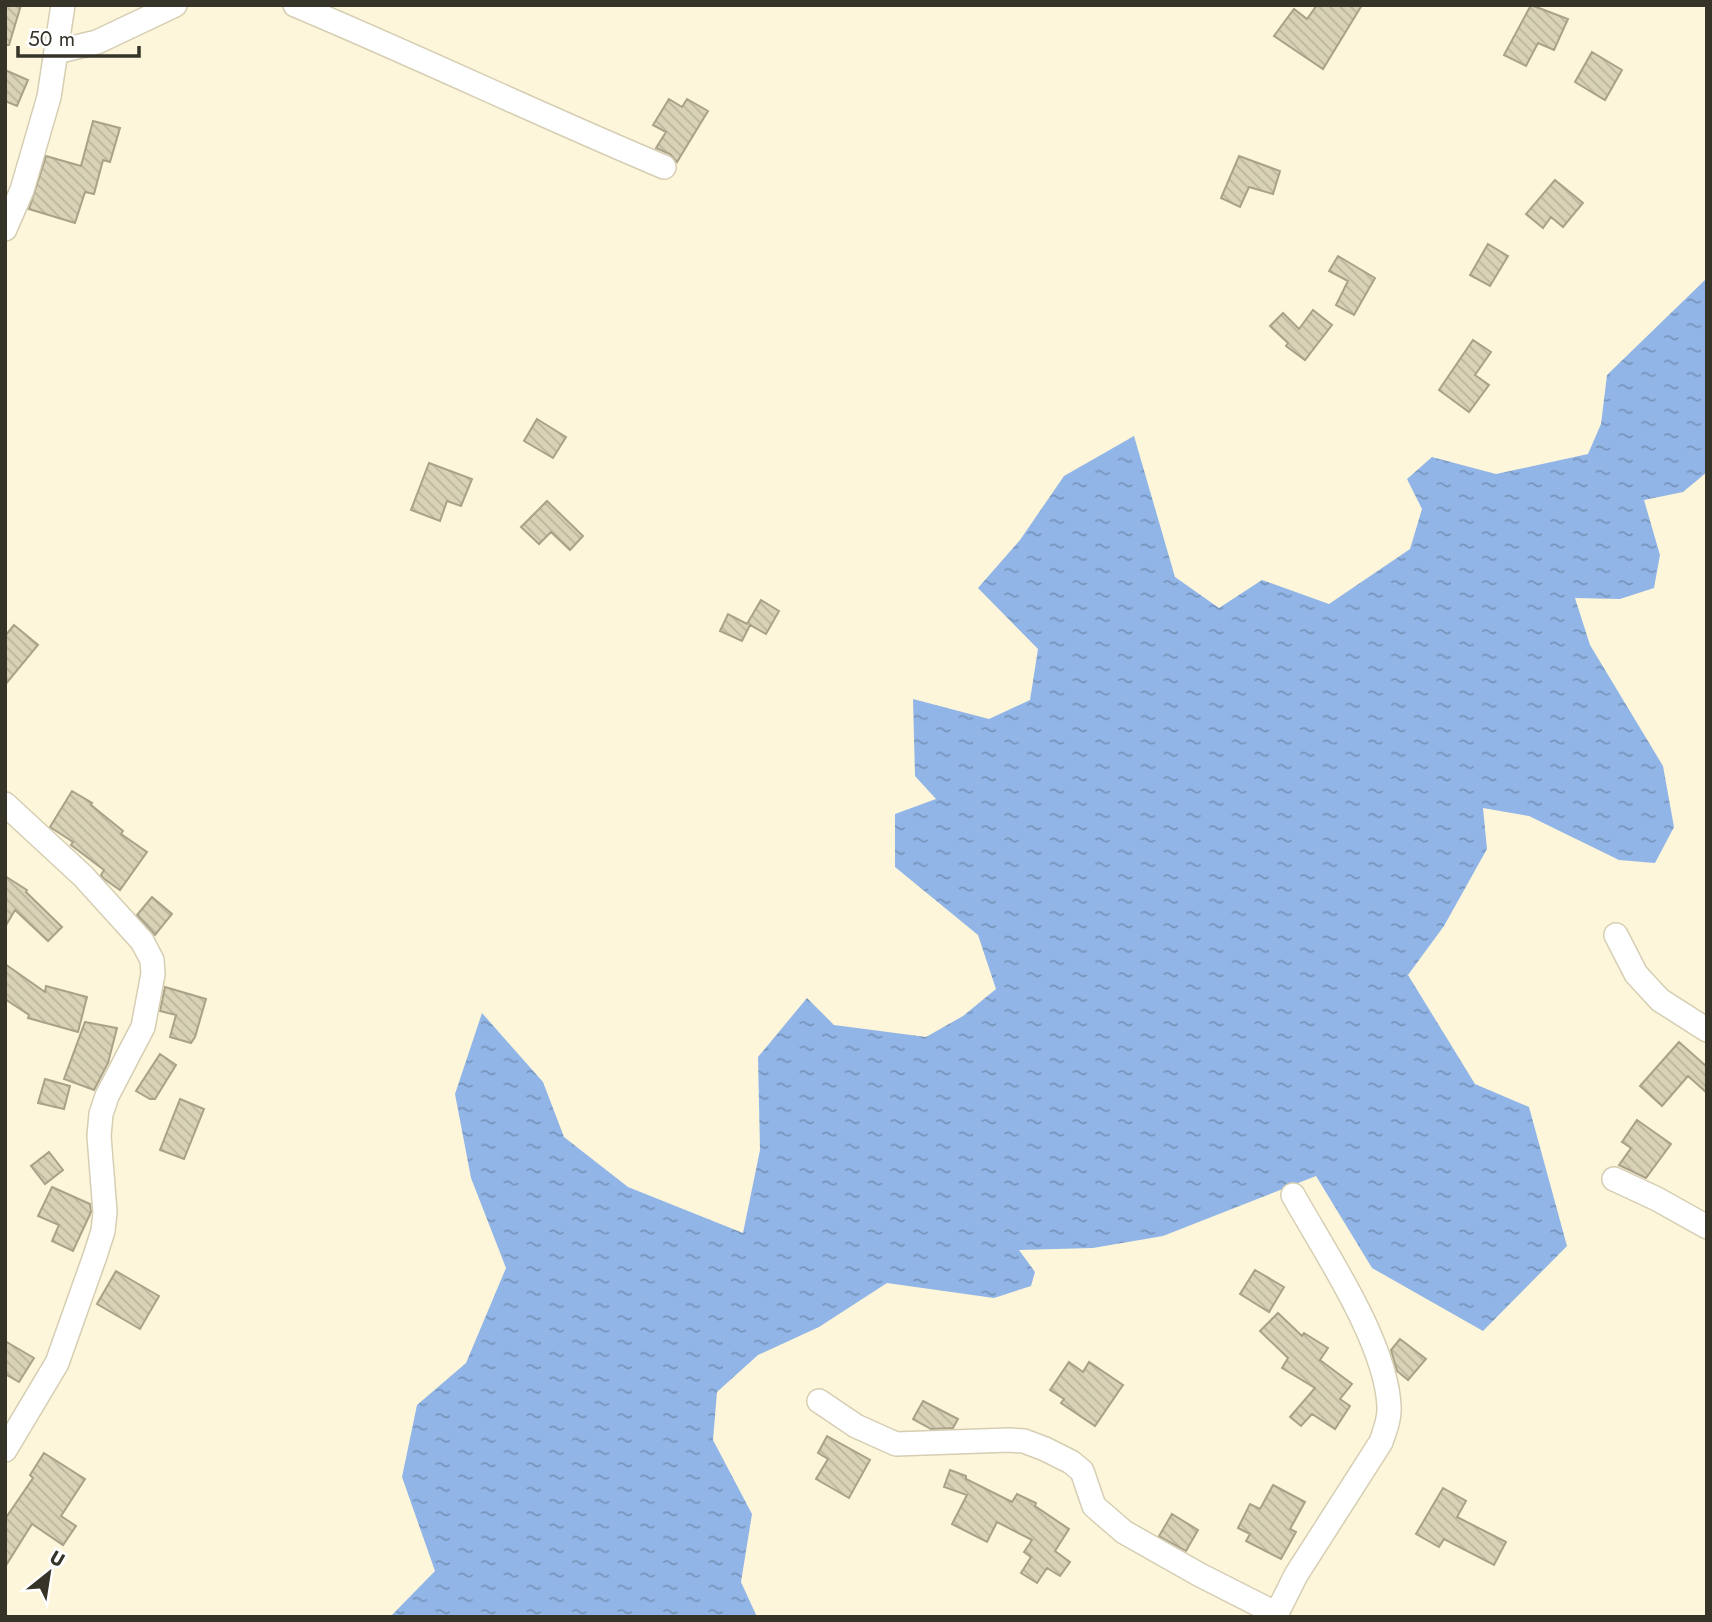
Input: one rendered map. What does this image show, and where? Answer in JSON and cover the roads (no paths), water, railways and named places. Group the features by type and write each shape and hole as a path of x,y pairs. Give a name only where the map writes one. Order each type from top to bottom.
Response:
{"street":[{"path":"5,229 22,190 49,97 63,5"},
{"path":"56,52 97,42 175,5"},
{"path":"295,5 664,167"},
{"path":"5,804 83,876 142,941 152,960 153,974 143,1027 101,1114 99,1136 105,1212 103,1231 57,1363 5,1450"},
{"path":"1616,935 1636,974 1660,1000 1707,1030"},
{"path":"1614,1179 1707,1227"},
{"path":"819,1401 856,1426 897,1444 1009,1440 1024,1441 1045,1449 1071,1462 1082,1471 1094,1506 1124,1532 1275,1615 1296,1575 1381,1442 1388,1424 1390,1406 1384,1378 1367,1330 1293,1195"}],"water":[{"path":"1707,278 1707,472 1683,492 1644,500 1660,555 1654,588 1620,599 1575,598 1590,645 1663,766 1674,827 1655,863 1619,860 1529,816 1483,808 1487,849 1444,926 1408,975 1475,1084 1529,1107 1567,1246 1483,1331 1372,1268 1316,1176 1163,1236 1093,1248 1019,1250 1035,1272 1031,1286 994,1298 887,1283 819,1327 758,1355 717,1392 713,1440 752,1514 741,1582 757,1617 390,1617 435,1571 402,1477 417,1405 466,1363 506,1268 471,1178 455,1094 482,1013 543,1082 564,1137 628,1187 743,1233 760,1150 758,1057 807,998 834,1025 926,1037 963,1016 996,989 978,935 895,867 895,814 936,799 915,776 913,699 989,719 1030,700 1038,649 978,588 1020,540 1064,476 1134,436 1175,577 1219,608 1262,580 1329,604 1410,549 1422,509 1407,479 1432,457 1496,474 1588,454 1601,424 1607,375"}]}
